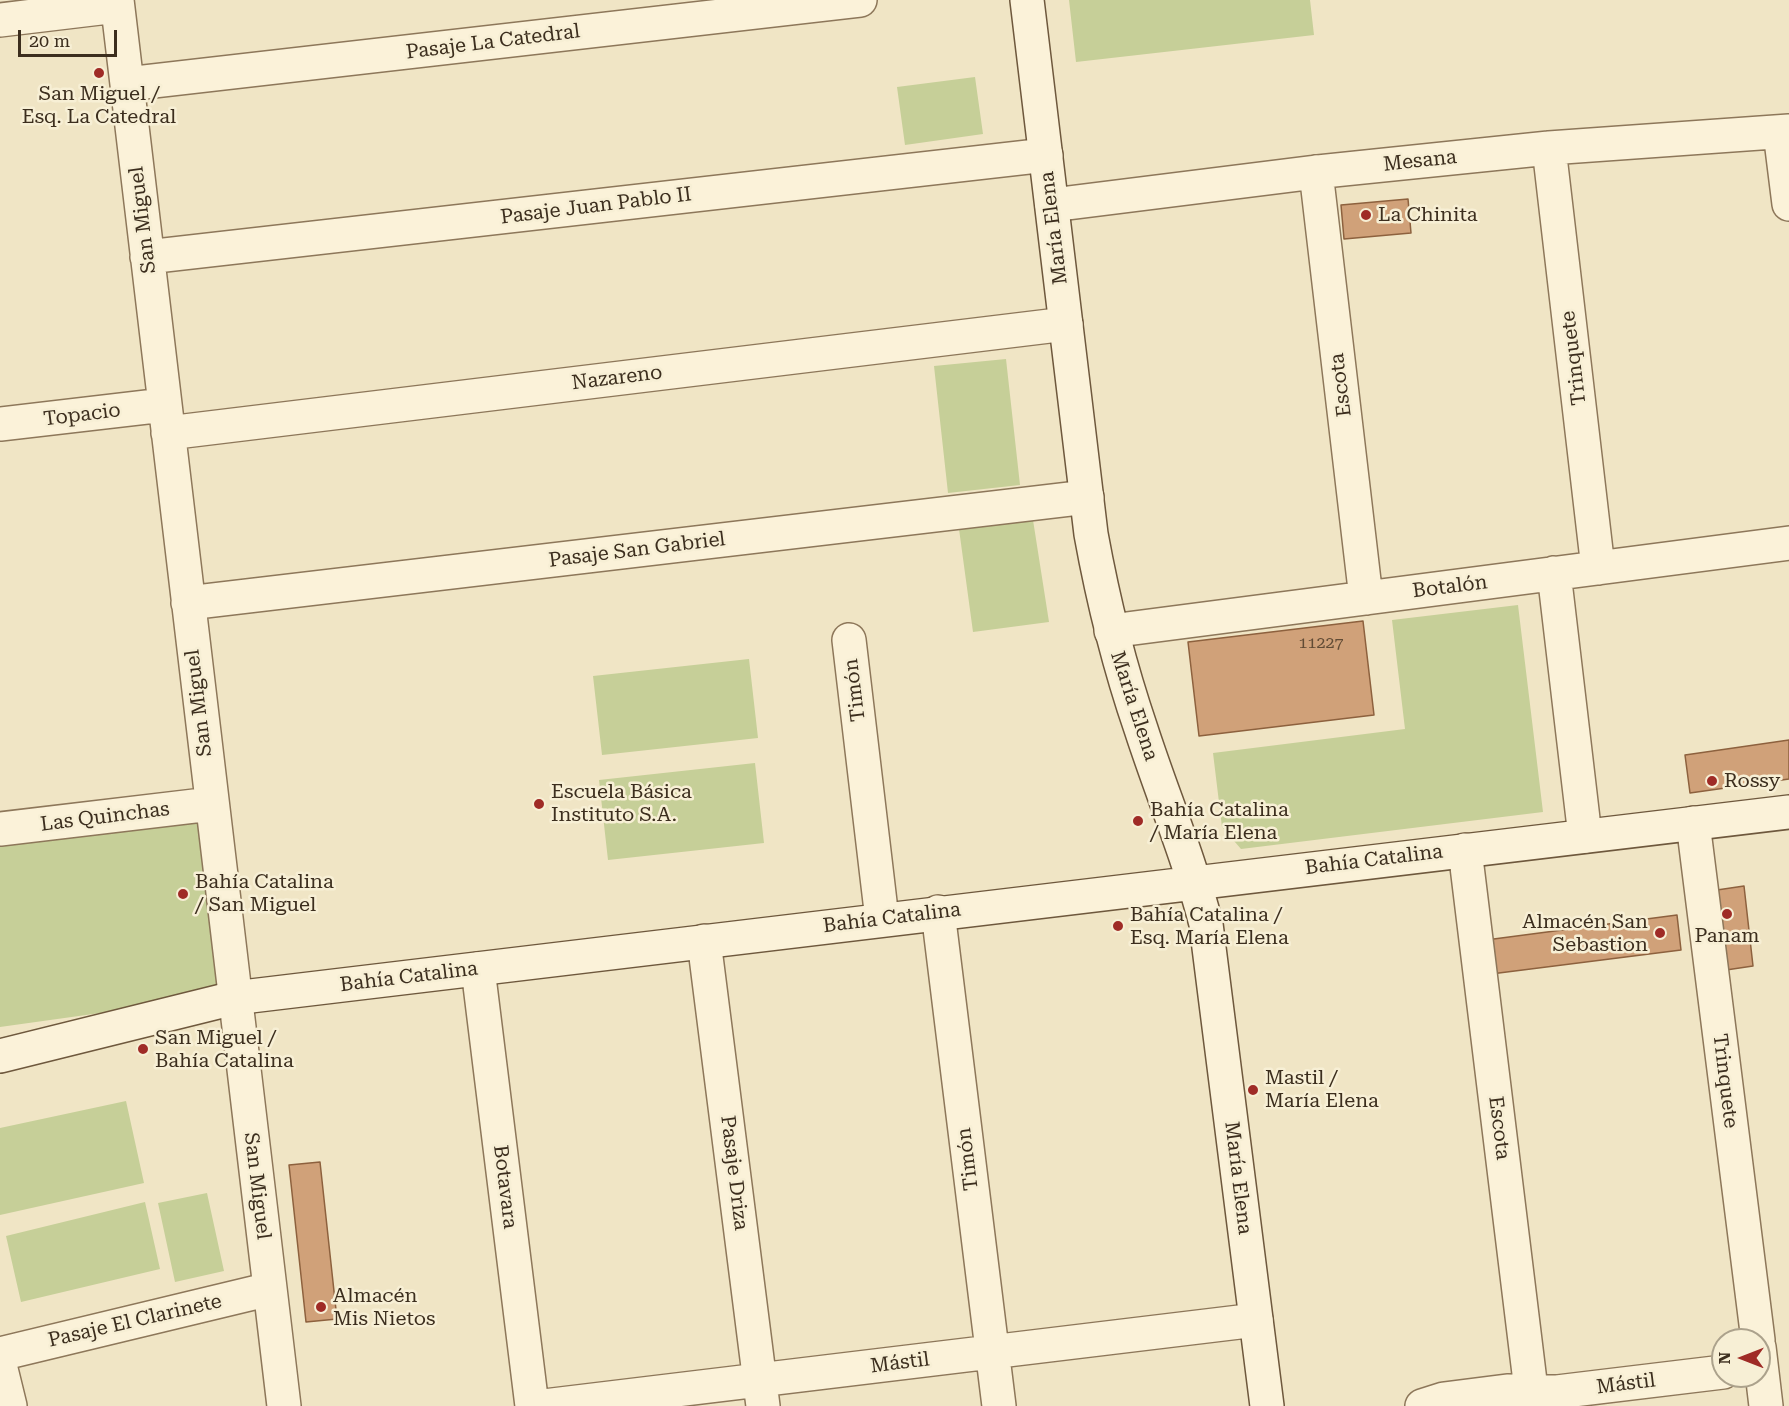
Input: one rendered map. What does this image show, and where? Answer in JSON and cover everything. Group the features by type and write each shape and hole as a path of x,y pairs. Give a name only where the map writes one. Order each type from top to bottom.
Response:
{"street":[{"name":"Pasaje La Catedral","path":"127,84 860,0"},
{"name":"María Elena","path":"1027,0 1087,497 1100,585 1111,631 1141,729 1196,882 1206,924 1267,1406"},
{"name":"San Miguel","path":"117,3 284,1406"},
{"path":"0,20 117,3"},
{"path":"1785,131 1789,204"},
{"name":"Mesana","path":"1052,206 1316,172 1549,148 1785,131"},
{"name":"Trinquete","path":"1549,148 1599,568"},
{"name":"Pasaje Juan Pablo II","path":"147,257 1046,154"},
{"name":"Escota","path":"1316,172 1366,598"},
{"name":"Nazareno","path":"166,419 1066,324"},
{"name":"Topacio","path":"0,424 166,419"},
{"name":"Pasaje San Gabriel","path":"188,603 1087,497"},
{"name":"Botalón","path":"1111,631 1789,543"},
{"path":"1554,573 1585,836"},
{"name":"Timón","path":"849,640 882,919"},
{"name":"Las Quinchas","path":"0,829 211,804"},
{"name":"Bahía Catalina","path":"0,1056 234,998 1789,812"},
{"name":"Trinquete","path":"1693,823 1761,1328"},
{"name":"Escota","path":"1465,850 1533,1399"},
{"name":"Timón","path":"938,912 999,1406"},
{"name":"Pasaje Driza","path":"704,941 761,1393"},
{"name":"Botavara","path":"478,969 532,1406"},
{"name":"Pasaje El Clarinete","path":"0,1354 270,1289"},
{"name":"Mástil","path":"544,1406 761,1393 992,1352 1256,1320"},
{"path":"0,1365 10,1406"},
{"name":"Mástil","path":"1422,1406 1474,1395 1533,1399 1557,1392 1711,1373"},
{"name":"Trinquete","path":"1766,1388 1766,1406"}],"green space":[{"path":"1069,0 1310,0 1314,35 1076,62"},
{"path":"975,77 983,134 905,145 897,87"},
{"path":"1006,359 1020,485 948,493 934,366"},
{"path":"1033,520 1049,622 973,632 959,529"},
{"path":"1518,605 1543,812 1241,849 1222,827 1213,753 1405,729 1392,620"},
{"path":"749,659 758,738 602,755 593,676"},
{"path":"755,763 764,843 608,860 599,780"},
{"path":"196,815 222,996 0,1027 0,842"},
{"path":"126,1101 144,1183 0,1215 0,1128"},
{"path":"207,1193 224,1271 175,1282 158,1203"},
{"path":"145,1202 160,1269 21,1302 6,1236"}],"building":[{"path":"1408,199 1411,233 1344,239 1341,205"},
{"path":"1363,621 1374,715 1199,736 1188,642"},
{"path":"1789,740 1789,779 1690,793 1685,755"},
{"path":"1744,886 1753,966 1726,970 1717,890"},
{"path":"1677,915 1681,950 1491,974 1486,940"},
{"path":"320,1162 337,1319 306,1322 289,1165"}],"place":[{"name":"San Miguel / Esq. La Catedral","path":"99,73"},
{"name":"La Chinita","path":"1366,215"},
{"name":"Rossy","path":"1712,781"},
{"name":"Escuela Básica Instituto S.A.","path":"539,804"},
{"name":"Bahía Catalina / María Elena","path":"1138,821"},
{"name":"Bahía Catalina / San Miguel","path":"183,894"},
{"name":"Panam","path":"1727,914"},
{"name":"Bahía Catalina / Esq. María Elena","path":"1118,926"},
{"name":"Almacén San Sebastion","path":"1660,933"},
{"name":"San Miguel / Bahía Catalina","path":"143,1049"},
{"name":"Mastil / María Elena","path":"1253,1090"},
{"name":"Almacén Mis Nietos","path":"321,1307"}]}
